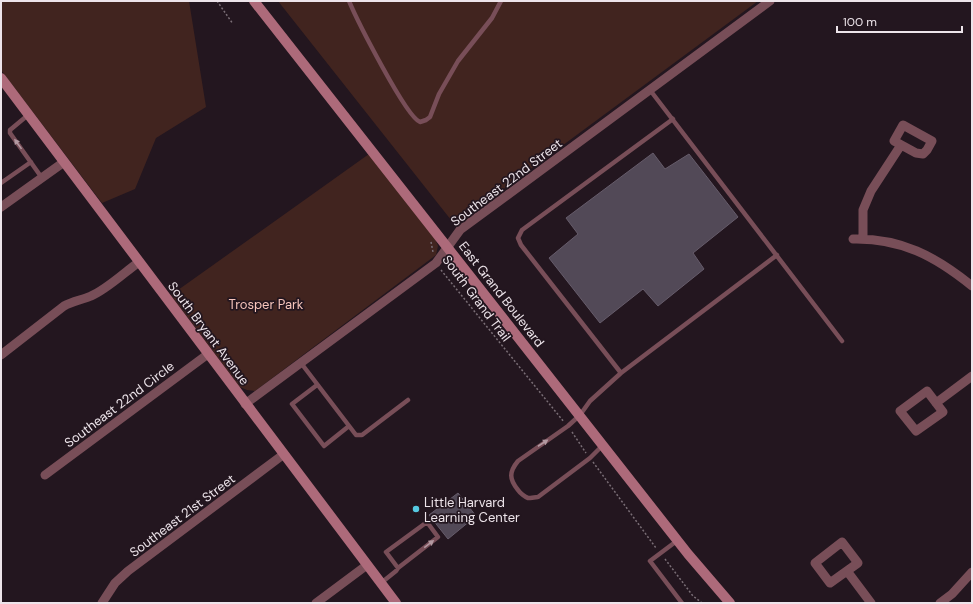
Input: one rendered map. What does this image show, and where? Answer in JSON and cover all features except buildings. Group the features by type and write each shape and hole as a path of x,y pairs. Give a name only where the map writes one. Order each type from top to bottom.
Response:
{"street":[{"name":"East Grand Boulevard","path":"254,1 678,540 730,603"},
{"name":"Southeast 22nd Street","path":"245,404 436,263 460,230 770,1"},
{"name":"South Bryant Avenue","path":"1,78 396,603"},
{"path":"863,239 863,210 871,191 901,145"},
{"path":"1,208 64,162"},
{"path":"853,239 881,240 902,245 938,261 972,286"},
{"path":"1,355 64,306 99,292 139,262"},
{"name":"Southeast 22nd Circle","path":"45,475 208,354"},
{"path":"936,403 972,376"},
{"path":"927,391 936,403 943,412 916,432 900,411 927,391"},
{"name":"Southeast 21st Street","path":"102,603 115,583 125,574 284,454"},
{"path":"842,542 858,563 846,571 830,583 814,563 842,542"},
{"path":"316,603 367,564"},
{"path":"846,571 871,603"},
{"path":"940,603 952,594 972,572"}],"lane":[{"path":"349,1 355,16 388,76 416,121 420,122 426,120 430,116 439,94 458,62 492,18 501,1"},
{"path":"650,90 842,341"},
{"path":"29,115 10,130 10,133 42,178"},
{"path":"621,373 521,245 518,238 522,230 672,119"},
{"path":"1,183 31,162"},
{"path":"603,445 590,458 538,497 528,498 520,493 512,482 513,468 518,461 568,426 580,415 590,402 621,373 777,255"},
{"path":"302,363 317,385 356,435 362,435 408,400"},
{"path":"317,385 292,404 324,446 349,426"},
{"path":"381,583 438,537 427,522 386,552 398,568"},
{"path":"678,540 650,561 682,603"}],"path":[{"path":"216,1 233,24"},
{"name":"South Grand Trail","path":"430,238 436,263 466,302 568,426 580,446 660,553 693,596 702,603"}],"green space":[{"path":"1,1 189,1 206,107 156,138 135,189 102,203 1,70"},
{"path":"278,1 758,1 455,225"},
{"name":"Trosper Park","path":"369,154 434,236 438,246 436,255 255,391 240,387 171,295"}],"place":[{"name":"Little Harvard Learning Center","path":"416,509"}]}
